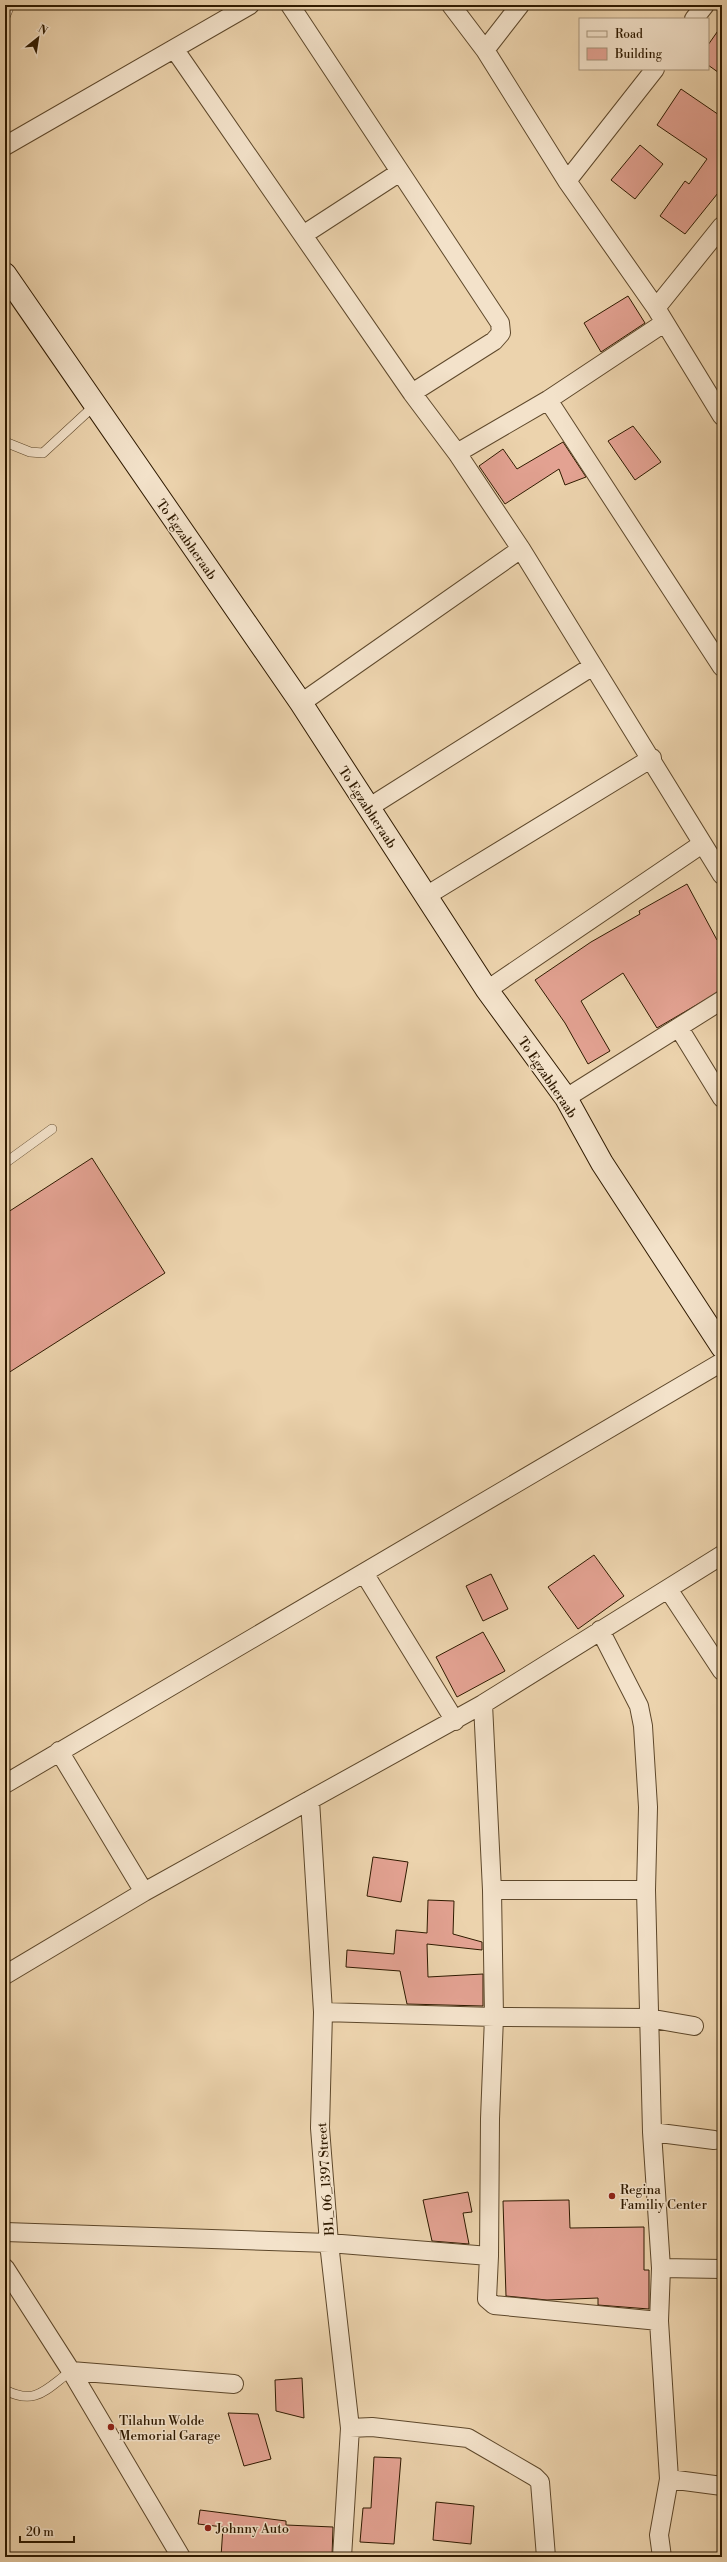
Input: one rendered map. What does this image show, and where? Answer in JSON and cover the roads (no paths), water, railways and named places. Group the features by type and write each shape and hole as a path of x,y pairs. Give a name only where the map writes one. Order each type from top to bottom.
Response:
{"main road":[{"name":"To Egzabheraab","path":"5,274 301,703 488,990 566,1098 602,1164 722,1347"}],"street":[{"path":"5,146 175,50 250,5"},
{"path":"290,5 500,323 501,334 494,341 412,393"},
{"path":"452,5 485,50 567,181 660,316 722,416"},
{"path":"485,50 520,5"},
{"path":"695,18 705,5"},
{"path":"175,50 412,393 458,453 521,549 652,758 702,844 722,875"},
{"path":"567,181 654,70"},
{"path":"303,235 400,172"},
{"path":"458,453 548,400 660,316 722,226"},
{"path":"548,400 722,667"},
{"path":"301,703 521,549"},
{"path":"368,808 593,666"},
{"path":"426,896 652,758"},
{"path":"488,990 702,844"},
{"path":"566,1098 680,1028 722,1000"},
{"path":"680,1028 722,1098"},
{"path":"5,1784 722,1362"},
{"path":"5,1975 144,1892 454,1721 722,1555"},
{"path":"364,1573 454,1721"},
{"path":"668,1589 722,1671"},
{"path":"600,1630 631,1686 639,1706 643,1726 648,1807 646,1890 648,2018 652,2132 661,2268 659,2321 669,2479 660,2535 662,2557"},
{"path":"483,1704 492,1890 494,2017 490,2119 489,2256 487,2299 494,2305 659,2321"},
{"path":"59,1751 144,1892"},
{"name":"BL_06_1397 Street","path":"310,1800 322,2012 320,2128 329,2243 350,2428 342,2557"},
{"path":"492,1890 646,1890"},
{"path":"322,2012 494,2017 648,2018 694,2026"},
{"path":"652,2132 714,2140"},
{"path":"5,2232 329,2243 489,2256"},
{"path":"5,2268 71,2371 182,2557"},
{"path":"661,2268 722,2269"},
{"path":"71,2371 234,2384"},
{"path":"350,2428 372,2427 468,2438 535,2477 540,2482 546,2557"},
{"path":"669,2479 722,2486"}],"lane":[{"path":"5,17 10,5"},
{"path":"5,442 30,452 43,454 95,405"},
{"path":"5,1163 52,1129"},
{"path":"5,2390 18,2396 35,2397 71,2371"}],"place":[{"name":"Regina Familiy Center","path":"612,2196"},
{"name":"Tilahun Wolde Memorial Garage","path":"111,2427"},
{"name":"Johnny Auto","path":"208,2528"}]}
